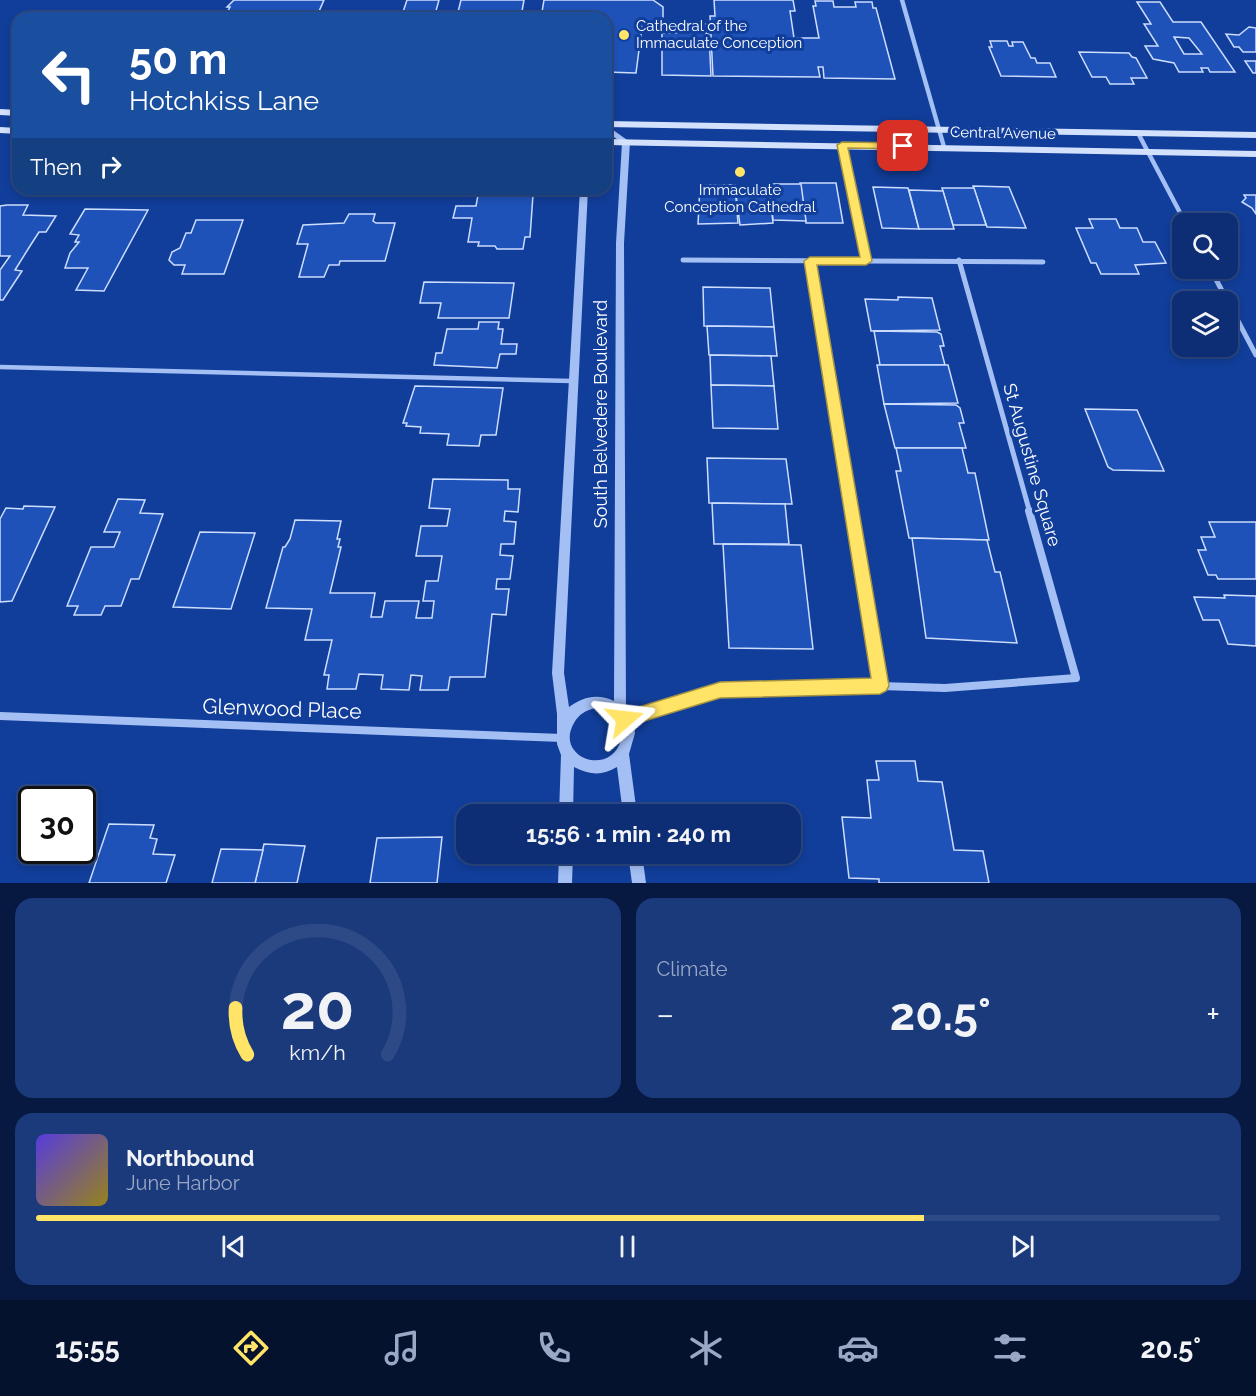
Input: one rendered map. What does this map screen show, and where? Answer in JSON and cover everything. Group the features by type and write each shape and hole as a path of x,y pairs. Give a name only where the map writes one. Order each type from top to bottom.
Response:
{"main road":[{"name":"Central Avenue","path":"612,125 1256,135"},
{"name":"Central Avenue","path":"612,142 1256,154"}],"street":[{"path":"902,0 944,147"},
{"path":"612,130 627,142"},
{"path":"1138,132 1180,213"},
{"name":"South Belvedere Boulevard","path":"627,142 620,243 623,715 629,736 622,754 629,804"},
{"name":"South Belvedere Boulevard","path":"566,804 568,752 558,673 584,195"},
{"path":"683,260 1043,262"},
{"name":"St Augustine Square","path":"880,686 945,687 1076,678 958,260"},
{"path":"564,733 574,710 593,702 612,706 623,715 720,690 880,686 810,261"},
{"path":"1216,279 1256,355"},
{"name":"Glenwood Place","path":"0,716 564,733"},
{"path":"568,752 575,760 595,767 615,761 622,754"},
{"path":"565,883 566,864"},
{"path":"636,864 639,883"}],"lane":[{"path":"842,145 866,261"},
{"path":"0,367 572,381"}],"building":[{"path":"234,0 324,0 319,12 227,12 230,7 227,7"},
{"path":"407,0 439,0 436,12 403,12"},
{"path":"461,0 524,0 522,12 458,12"},
{"name":"Cathedral of the Immaculate Conception","path":"544,0 653,0 663,7 663,19 660,19 660,26 642,27 636,73 612,72 612,12 542,12"},
{"path":"714,0 793,0 795,11 790,11 794,38 819,38 813,6 816,6 815,1 833,1 834,7 856,7 855,2 872,2 873,8 876,8 895,79 824,78 823,67 818,67 820,77 713,76 710,16 715,16"},
{"path":"1137,2 1160,2 1173,22 1201,22 1235,72 1210,72 1208,68 1201,68 1203,72 1179,72 1174,63 1153,59 1145,46 1158,46 1144,24 1151,24","holes":["1174,37 1189,38 1202,54 1184,54"]},
{"path":"676,23 705,24 706,34 709,34 711,76 662,75 662,33 676,33"},
{"path":"1249,27 1256,28 1256,52 1243,52 1239,47 1234,47 1226,34 1239,35"},
{"path":"990,41 1007,41 1009,46 1013,46 1012,42 1023,42 1031,58 1035,58 1037,63 1050,63 1056,77 1001,76 989,47 992,47"},
{"path":"1079,52 1129,53 1136,58 1147,78 1131,78 1134,84 1110,84 1106,77 1092,77"},
{"path":"1245,61 1256,61 1256,73 1253,73"},
{"path":"800,183 836,183 843,223 806,223"},
{"path":"769,184 801,184 806,221 773,220"},
{"path":"700,185 735,185 738,223 698,224"},
{"path":"973,186 1009,187 1026,228 987,227"},
{"path":"735,187 769,187 773,223 740,225"},
{"path":"873,187 908,188 919,229 882,228"},
{"path":"942,188 974,188 986,225 953,225"},
{"path":"909,190 943,191 954,229 919,229"},
{"path":"478,195 533,195 530,237 525,237 523,249 497,249 495,246 478,246 479,242 468,242 472,218 453,218 456,206 476,206"},
{"path":"1244,195 1256,195 1256,214 1252,208 1242,202 1246,198"},
{"path":"28,205 23,215 56,216 46,232 39,232 15,270 22,271 3,300 0,300 0,270 10,256 0,256 0,206"},
{"path":"85,209 148,210 104,291 76,290 88,268 65,268 70,253 79,242 75,242 79,235 70,234"},
{"path":"349,214 375,214 373,221 376,223 395,223 385,261 340,261 339,265 329,265 324,277 299,277 308,244 297,244 303,225 344,223"},
{"path":"1089,219 1116,219 1120,228 1137,228 1143,242 1155,242 1166,263 1135,265 1139,274 1101,274 1096,263 1091,263 1076,228 1093,228"},
{"path":"196,220 243,220 224,274 182,274 185,265 174,265 169,260 172,252 180,248 186,233 191,233"},
{"path":"424,282 514,283 509,318 438,318 441,303 420,303"},
{"path":"703,287 770,288 774,327 704,326"},
{"path":"898,297 932,298 940,330 871,331 865,299 898,300"},
{"path":"479,322 499,322 498,329 503,329 501,344 517,344 516,354 500,354 497,368 434,365 436,353 442,353 447,329 478,329"},
{"path":"707,326 774,327 777,356 709,355"},
{"path":"874,331 937,332 941,334 944,346 940,346 945,365 880,365"},
{"path":"710,355 771,356 774,386 711,385"},
{"path":"877,365 948,365 958,403 884,404"},
{"path":"711,385 774,386 778,429 713,428"},
{"path":"415,386 503,388 496,435 481,435 479,446 447,445 449,434 420,433 421,427 406,426 407,423 403,423"},
{"path":"884,404 956,405 960,408 964,423 959,423 966,448 895,448"},
{"path":"1085,409 1137,410 1164,471 1113,470 1108,467"},
{"path":"896,448 962,448 968,473 975,473 989,540 909,538 896,471 901,471"},
{"path":"707,458 786,459 792,504 709,503"},
{"path":"433,479 508,480 508,489 520,489 518,512 505,511 504,521 516,522 514,544 501,544 500,555 513,556 510,579 497,579 496,589 509,589 506,615 492,614 485,677 450,677 448,690 420,690 422,676 411,675 409,690 381,689 383,675 359,674 356,689 327,689 329,675 324,675 332,640 305,640 312,609 266,608 283,547 290,539 295,520 341,521 337,539 340,539 338,547 341,547 330,593 375,593 371,617 382,617 385,601 419,601 416,618 432,618 434,601 423,601 426,581 438,581 442,556 416,556 421,526 447,526 450,509 429,508"},
{"path":"118,499 145,500 140,513 163,514 139,579 131,579 121,606 105,606 101,615 74,615 78,606 67,606 91,547 114,547 120,532 104,532"},
{"path":"712,503 785,504 789,544 714,544"},
{"path":"24,506 55,507 12,601 0,602 0,519 6,508 23,509"},
{"path":"1209,522 1256,522 1256,579 1218,579 1216,575 1208,575 1198,550 1206,550 1201,537 1215,537"},
{"path":"200,532 255,533 231,609 173,607"},
{"path":"912,538 987,540 995,572 1000,572 1017,643 926,638"},
{"path":"723,544 801,545 813,649 729,648"},
{"path":"1224,595 1256,596 1256,646 1228,644 1219,620 1203,620 1194,597 1225,598"},
{"path":"876,761 915,761 918,781 942,782 954,850 983,851 989,883 879,883 879,879 849,878 842,817 871,818 867,780 879,780"},
{"path":"109,824 154,825 150,838 157,839 153,854 175,855 166,883 89,883"},
{"path":"442,837 437,883 370,883 377,838"},
{"path":"264,844 305,846 297,883 255,883"},
{"path":"221,849 263,850 255,883 212,883"}],"place":[{"name":"Cathedral of the Immaculate Conception","path":"624,35"},
{"name":"Immaculate Conception Cathedral","path":"740,172"}],"route":[{"path":"625,719 720,690 880,686 810,261 866,261 842,145 903,146"}]}
